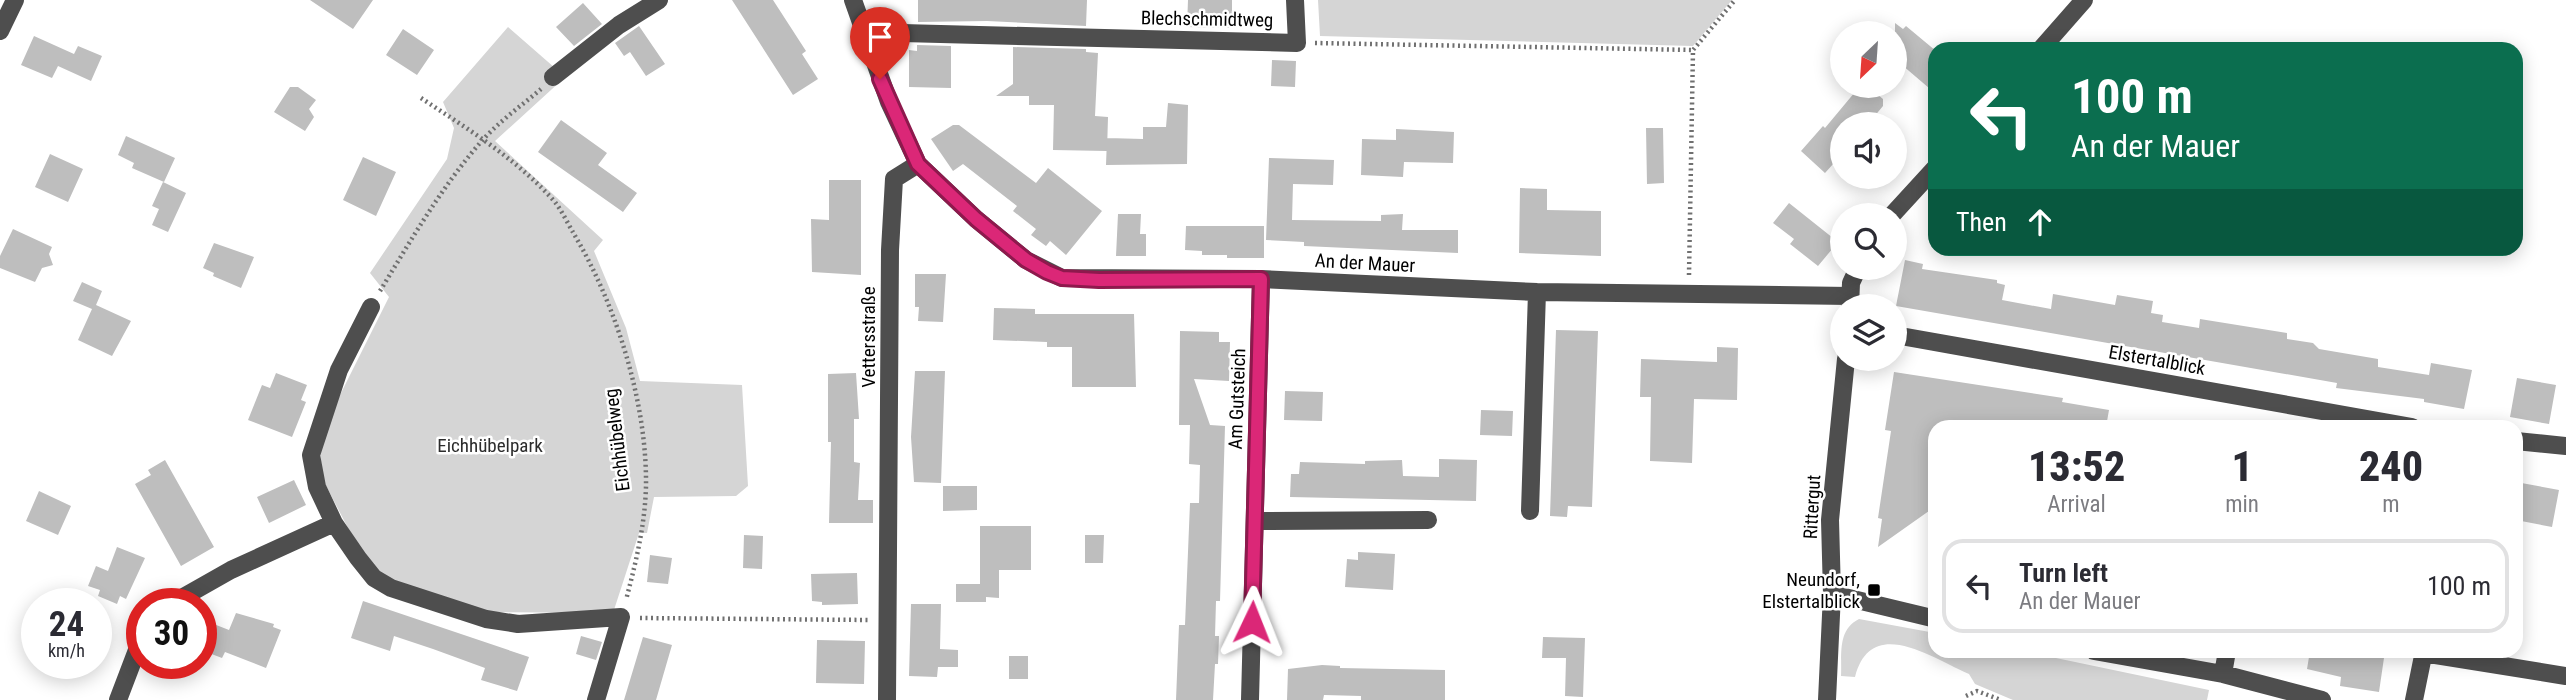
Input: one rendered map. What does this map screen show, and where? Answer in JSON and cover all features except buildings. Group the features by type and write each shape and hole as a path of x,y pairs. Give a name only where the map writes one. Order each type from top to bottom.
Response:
{"street":[{"path":"0,32 15,0"},
{"path":"553,77 619,25 659,0"},
{"path":"853,0 888,102 918,164"},
{"name":"Blechschmidtweg","path":"863,32 1297,43 1295,0"},
{"path":"2047,42 2084,0"},
{"name":"An der Mauer","path":"918,164 976,219 1026,260 1062,278 1261,279 1537,292 1688,293 1830,300"},
{"name":"Vettersstraße","path":"887,700 890,250 894,179 918,164"},
{"path":"1903,203 1928,176"},
{"name":"Am Gutsteich","path":"1250,700 1261,279"},
{"path":"1530,511 1537,292"},
{"path":"371,307 339,370 311,455 317,487 334,523 374,578 391,588 431,602 486,619 517,624 621,617 596,700"},
{"name":"Elstertalblick","path":"1907,337 2373,420"},
{"name":"Rittergut","path":"1828,700 1832,594 1830,520 1845,371"},
{"path":"2523,442 2566,446"},
{"path":"1255,521 1428,520"},
{"path":"199,588 231,570 334,523"},
{"path":"1832,594 1928,617"},
{"path":"2133,658 2223,674 2322,700"},
{"path":"2223,674 2226,658"},
{"path":"2414,700 2422,658"},
{"path":"2459,658 2566,676"},
{"path":"118,700 126,679"}],"path":[{"path":"1688,293 1693,50 1735,0"},
{"path":"1297,43 1693,50"},
{"path":"371,307 433,203 457,172 482,141 553,77"},
{"name":"Eichhübelweg","path":"421,99 518,166 556,204 593,267 622,333 639,417 646,484 641,544 621,617"},
{"path":"621,617 888,620"},
{"path":"1966,696 1977,691 2001,700"}],"green space":[{"path":"1318,0 1732,0 1693,46 1320,36"},
{"name":"Eichhübelpark","path":"508,27 555,68 563,79 495,141 603,240 594,251 626,328 640,381 742,385 748,486 736,496 654,497 647,533 639,533 613,613 492,612 395,584 374,572 361,553 323,480 320,452 330,415 389,297 370,273 447,159 454,128 443,102"},
{"path":"1859,619 1928,632 1928,655 1888,644 1874,648 1863,658 1855,677 1841,676 1844,636"},
{"path":"1935,658 2056,658 2209,690 2207,700 2013,700 1975,684 1969,674"}],"place":[{"name":"Neundorf, Elstertalblick","path":"1874,590"}],"route":[{"path":"880,79 918,164 976,219 1026,260 1047,272 1062,278 1099,280 1261,279 1252,622"}]}
